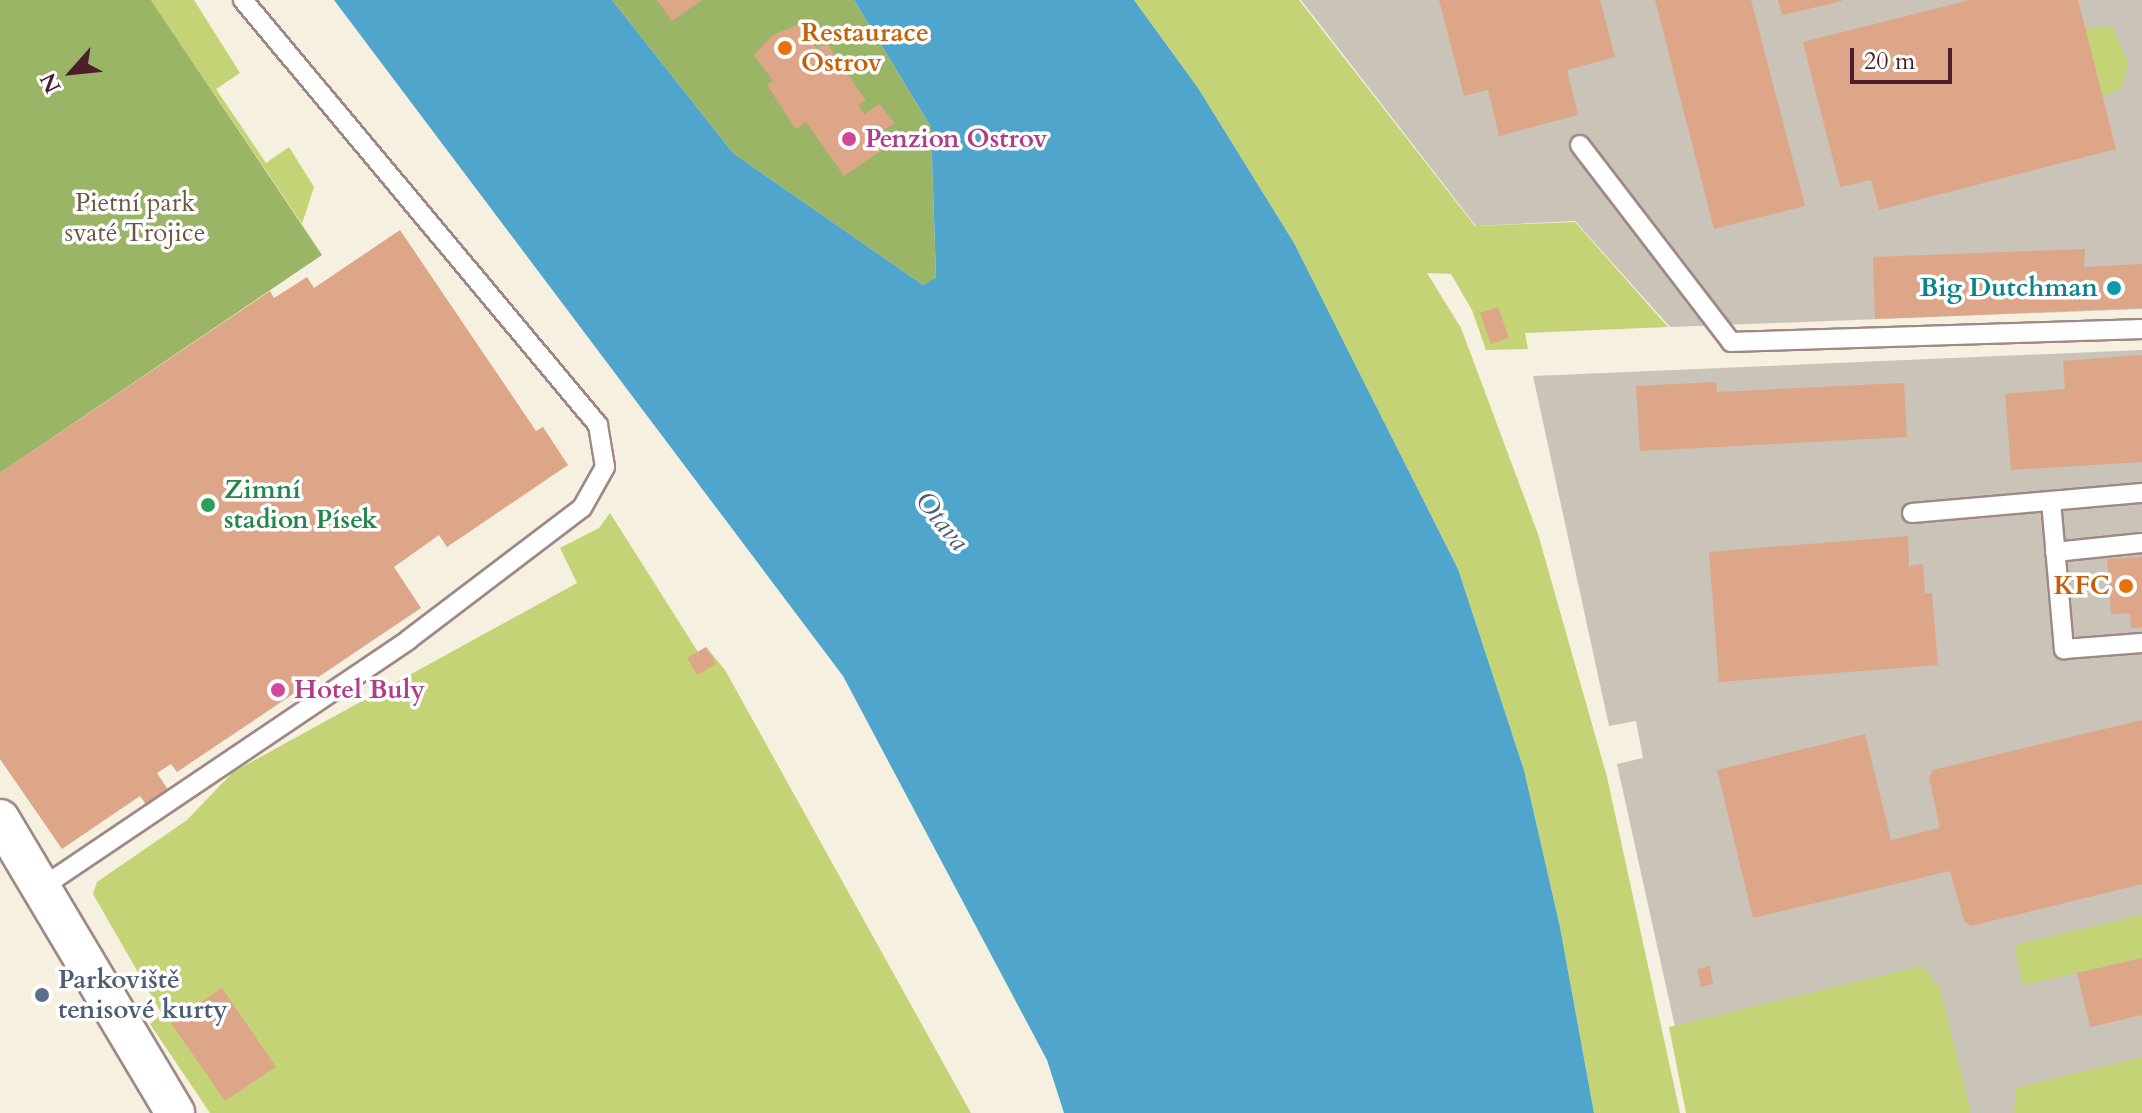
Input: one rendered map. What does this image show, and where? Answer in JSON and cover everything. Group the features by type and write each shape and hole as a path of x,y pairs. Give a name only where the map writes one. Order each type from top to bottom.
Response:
{"street":[{"path":"0,819 175,1113"}],"lane":[{"path":"41,888 408,640 582,508 605,467 598,425 243,0"},
{"path":"1580,145 1731,342 2142,329"},
{"path":"1912,513 2142,493"},
{"path":"2051,501 2064,649 2142,643"},
{"path":"2055,552 2142,543"}],"shaded area":[{"path":"1301,0 2142,0 2142,309 1670,327 1575,221 1476,226"},
{"path":"2142,350 2142,1113 1694,1113 1617,764 1643,758 1636,721 1609,726 1533,376"}],"green space":[{"name":"Pietní park svaté Trojice","path":"0,0 151,0 322,255 0,473"},
{"path":"151,0 194,0 240,73 216,89 266,163 289,147 314,187 302,224"},
{"path":"612,0 854,0 931,127 936,279 923,285 733,153"},
{"path":"1134,0 1299,0 1475,226 1575,222 1668,327 1525,333 1528,349 1486,350 1472,310 1451,274 1427,273 1461,328 1538,534 1607,777 1680,1113 1594,1113 1560,927 1524,770 1458,569 1294,243 1198,88"},
{"path":"2085,27 2113,27 2128,63 2121,89 2103,96"},
{"path":"610,513 698,652 706,647 725,670 971,1113 210,1113 150,1024 162,1014 93,894 97,882 187,820 233,772 577,583 560,548 599,528"},
{"path":"2142,915 2142,958 2023,985 2014,945"},
{"path":"1922,966 1940,988 1971,1113 1686,1113 1669,1027"},
{"path":"2142,1057 2142,1113 2014,1113 2016,1088"}],"water":[{"name":"Otava","path":"334,0 612,0 733,153 923,285 936,278 931,127 854,0 1134,0 1198,88 1294,243 1458,569 1524,770 1560,927 1594,1113 1064,1113 1047,1060 843,676"}],"building":[{"path":"657,0 702,0 672,21"},
{"path":"1439,0 1600,0 1615,57 1567,70 1578,115 1499,136 1488,90 1464,96"},
{"path":"1655,0 1751,0 1805,206 1714,229"},
{"path":"1778,0 1842,0 1842,1 1782,15"},
{"path":"1970,0 2078,0 2116,149 1879,210 1871,180 1840,187 1803,42"},
{"path":"799,24 817,49 826,42 866,101 858,104 864,114 879,104 895,123 879,133 886,147 844,176 806,122 796,129 767,85 773,81 754,55 773,35"},
{"path":"400,230 536,431 543,427 568,465 447,547 439,535 394,567 421,608 177,772 171,764 157,773 169,791 147,806 140,796 62,849 0,759 0,473 270,291 274,298 307,277 314,288"},
{"path":"2085,249 2084,267 2142,264 2142,308 1875,319 1873,257"},
{"path":"1498,307 1509,338 1491,344 1480,313"},
{"path":"2142,355 2142,462 2011,470 2005,394 2065,389 2063,361"},
{"path":"1716,382 1717,392 1904,383 1907,437 1640,451 1636,386"},
{"path":"1908,536 1909,566 1923,564 1925,593 1932,593 1938,665 1719,682 1709,552"},
{"name":"KFC","path":"2142,557 2142,627 2131,628 2130,613 2111,614 2107,559"},
{"path":"706,647 716,664 697,675 687,658"},
{"path":"2142,720 2142,884 1971,926 1964,921 1950,871 1753,918 1717,770 1865,734 1891,840 1940,828 1929,778 1933,770"},
{"path":"2142,958 2142,1015 2090,1027 2077,973"},
{"path":"1710,966 1713,984 1701,987 1697,969"},
{"path":"222,988 276,1067 225,1101 171,1023"}],"place":[{"name":"Restaurace Ostrov","path":"785,48"},
{"name":"Penzion Ostrov","path":"849,139"},
{"name":"Big Dutchman","path":"2114,288"},
{"name":"Zimní stadion Písek","path":"208,505"},
{"name":"KFC","path":"2126,586"},
{"name":"Hotel Buly","path":"278,690"},
{"name":"Parkoviště tenisové kurty","path":"42,995"}]}
